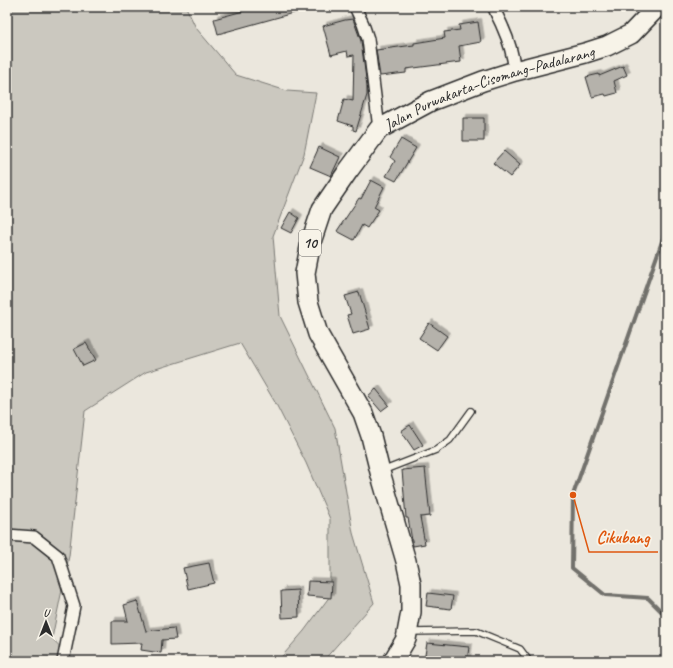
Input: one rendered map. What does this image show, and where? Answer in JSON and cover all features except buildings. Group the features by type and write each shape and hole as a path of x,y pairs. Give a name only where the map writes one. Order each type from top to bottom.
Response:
{"highway":[{"name":"Jalan Purwakarta–Cisomang–Padalarang","path":"393,661 406,639 408,632 412,612 411,584 371,436 363,413 318,334 308,302 305,273 311,242 322,209 379,129 430,101 483,81 515,71 585,54 608,46 631,34 657,7"}],"street":[{"path":"355,7 368,39 379,129"},
{"path":"494,7 496,16 503,28 513,56 515,71"},
{"path":"7,535 34,537 58,556 74,606 63,661"}],"lane":[{"path":"380,472 436,450 450,440 471,411"},
{"path":"408,632 476,631 520,649 529,661"}],"shaded area":[{"path":"7,7 186,7 196,28 236,75 287,91 316,93 304,154 273,236 280,316 335,428 353,533 374,603 323,661 278,661 304,631 330,596 330,519 306,463 276,404 240,343 146,372 85,411 69,556 52,638 73,661 7,661"}],"waterway":[{"path":"666,230 573,495 572,568 605,595 648,598 666,616"}],"place":[{"name":"Cikubang","path":"573,495"}]}
